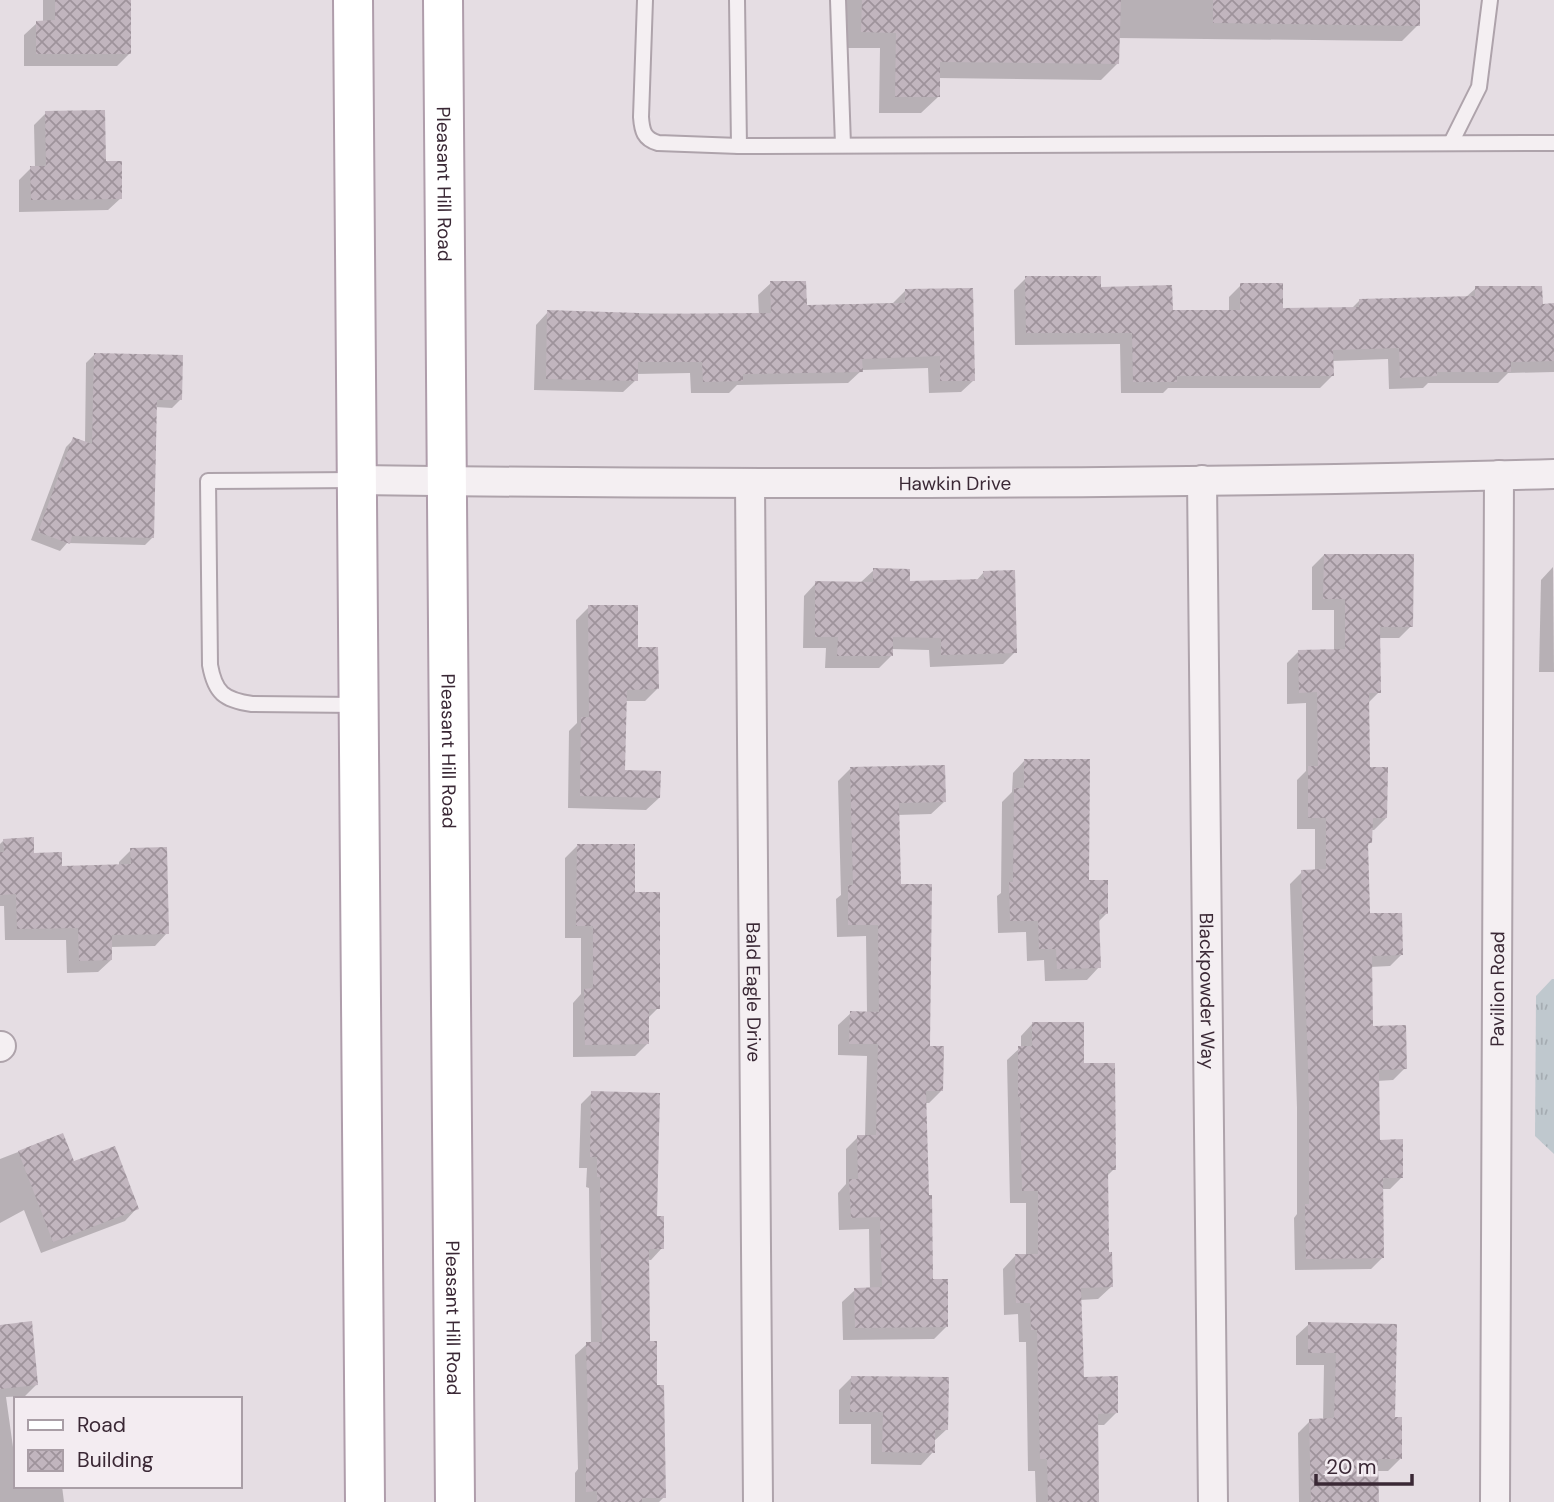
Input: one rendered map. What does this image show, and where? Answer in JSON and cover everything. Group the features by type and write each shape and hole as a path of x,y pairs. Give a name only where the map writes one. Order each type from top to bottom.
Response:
{"main road":[{"path":"353,0 365,1502"},
{"name":"Pleasant Hill Road","path":"443,0 455,1502"}],"street":[{"name":"Hawkin Drive","path":"357,480 750,483 1554,474"},
{"name":"Pavilion Road","path":"1495,1502 1499,475"},
{"name":"Blackpowder Way","path":"1202,480 1213,1502"},
{"name":"Bald Eagle Drive","path":"750,483 758,1502"}],"lane":[{"path":"645,0 641,117 643,133 649,140 658,143 738,146 1554,143"},
{"path":"737,0 738,146"},
{"path":"838,0 843,145"},
{"path":"1451,143 1479,87 1490,0"},
{"path":"357,480 208,481 210,665 216,687 224,697 252,704 359,705"}],"green space":[{"path":"1552,979 1554,1154 1535,1136 1536,996"}],"building":[{"path":"55,0 131,0 131,54 36,54 36,21 55,20"},
{"path":"862,0 1121,0 1119,64 940,62 940,97 895,97 896,33 861,32"},
{"path":"1213,0 1420,0 1420,26 1213,23"},
{"path":"105,110 106,161 122,161 122,199 31,200 30,166 46,166 45,111"},
{"path":"1025,276 1101,276 1101,287 1172,285 1173,310 1240,310 1240,283 1283,283 1283,308 1359,307 1359,299 1475,296 1475,286 1542,286 1543,304 1554,303 1554,361 1511,362 1511,372 1437,372 1437,376 1400,378 1399,348 1333,350 1334,376 1177,376 1177,382 1133,382 1132,333 1026,333"},
{"path":"770,281 806,281 807,305 905,303 905,289 973,288 975,381 940,381 940,356 862,359 863,372 743,374 743,381 703,382 702,362 638,362 638,381 546,379 547,310 639,314 771,313"},
{"path":"94,353 183,355 182,400 157,400 154,538 72,536 70,544 38,532 73,437 92,444"},
{"path":"1324,554 1414,554 1413,627 1380,627 1381,693 1369,693 1370,767 1388,767 1387,818 1373,818 1372,843 1368,843 1370,913 1402,913 1403,955 1372,956 1373,1026 1406,1025 1407,1069 1379,1070 1380,1140 1403,1139 1403,1178 1383,1178 1384,1258 1306,1259 1309,1095 1301,870 1326,869 1326,818 1308,818 1308,766 1318,766 1317,692 1299,693 1298,650 1345,649 1345,599 1323,599"},
{"path":"873,568 910,569 910,581 984,579 983,571 1015,570 1017,653 941,655 941,638 893,637 893,656 837,656 838,637 815,637 815,581 873,582"},
{"path":"588,605 638,605 638,647 658,647 659,689 627,690 625,770 661,771 660,798 580,796 581,717 589,717"},
{"path":"1024,759 1090,759 1089,880 1108,880 1108,914 1099,914 1101,968 1057,969 1056,949 1039,949 1038,921 1010,921 1009,882 1013,882 1014,788 1024,788"},
{"path":"945,765 946,802 899,803 901,884 932,884 930,1046 944,1046 943,1091 926,1091 929,1195 932,1195 933,1279 948,1279 948,1327 855,1328 854,1288 882,1287 880,1217 851,1218 849,1179 858,1179 857,1135 876,1135 878,1044 849,1044 850,1011 879,1012 878,925 848,925 848,885 853,885 850,767"},
{"path":"34,837 34,853 62,852 62,866 131,864 130,848 167,847 169,934 112,935 112,960 79,961 78,928 17,929 16,894 0,895 0,852 4,852 3,839"},
{"path":"577,844 635,844 635,892 660,892 660,1009 649,1009 649,1044 585,1045 584,989 593,988 593,926 576,926"},
{"path":"1032,1022 1084,1022 1084,1063 1115,1063 1116,1170 1108,1170 1109,1252 1112,1252 1113,1287 1081,1288 1084,1377 1118,1376 1118,1413 1098,1414 1099,1502 1048,1502 1047,1459 1040,1459 1037,1330 1031,1330 1030,1303 1016,1303 1015,1254 1038,1254 1038,1191 1022,1191 1018,1097 1018,1046 1032,1046"},
{"path":"591,1091 660,1093 657,1216 664,1216 664,1249 649,1249 650,1341 657,1341 657,1385 664,1385 666,1498 642,1498 642,1502 597,1502 597,1491 586,1492 586,1459 589,1459 586,1342 602,1342 600,1177 597,1177 597,1157 590,1157"},
{"path":"63,1133 74,1161 115,1146 139,1209 53,1242 18,1151"},
{"path":"32,1321 38,1385 0,1389 0,1325"},
{"path":"1308,1322 1397,1324 1395,1417 1402,1417 1402,1459 1378,1459 1379,1502 1311,1502 1309,1419 1334,1418 1336,1353 1308,1353"},
{"path":"851,1376 949,1377 948,1430 935,1430 935,1453 882,1452 883,1412 850,1412"}]}
